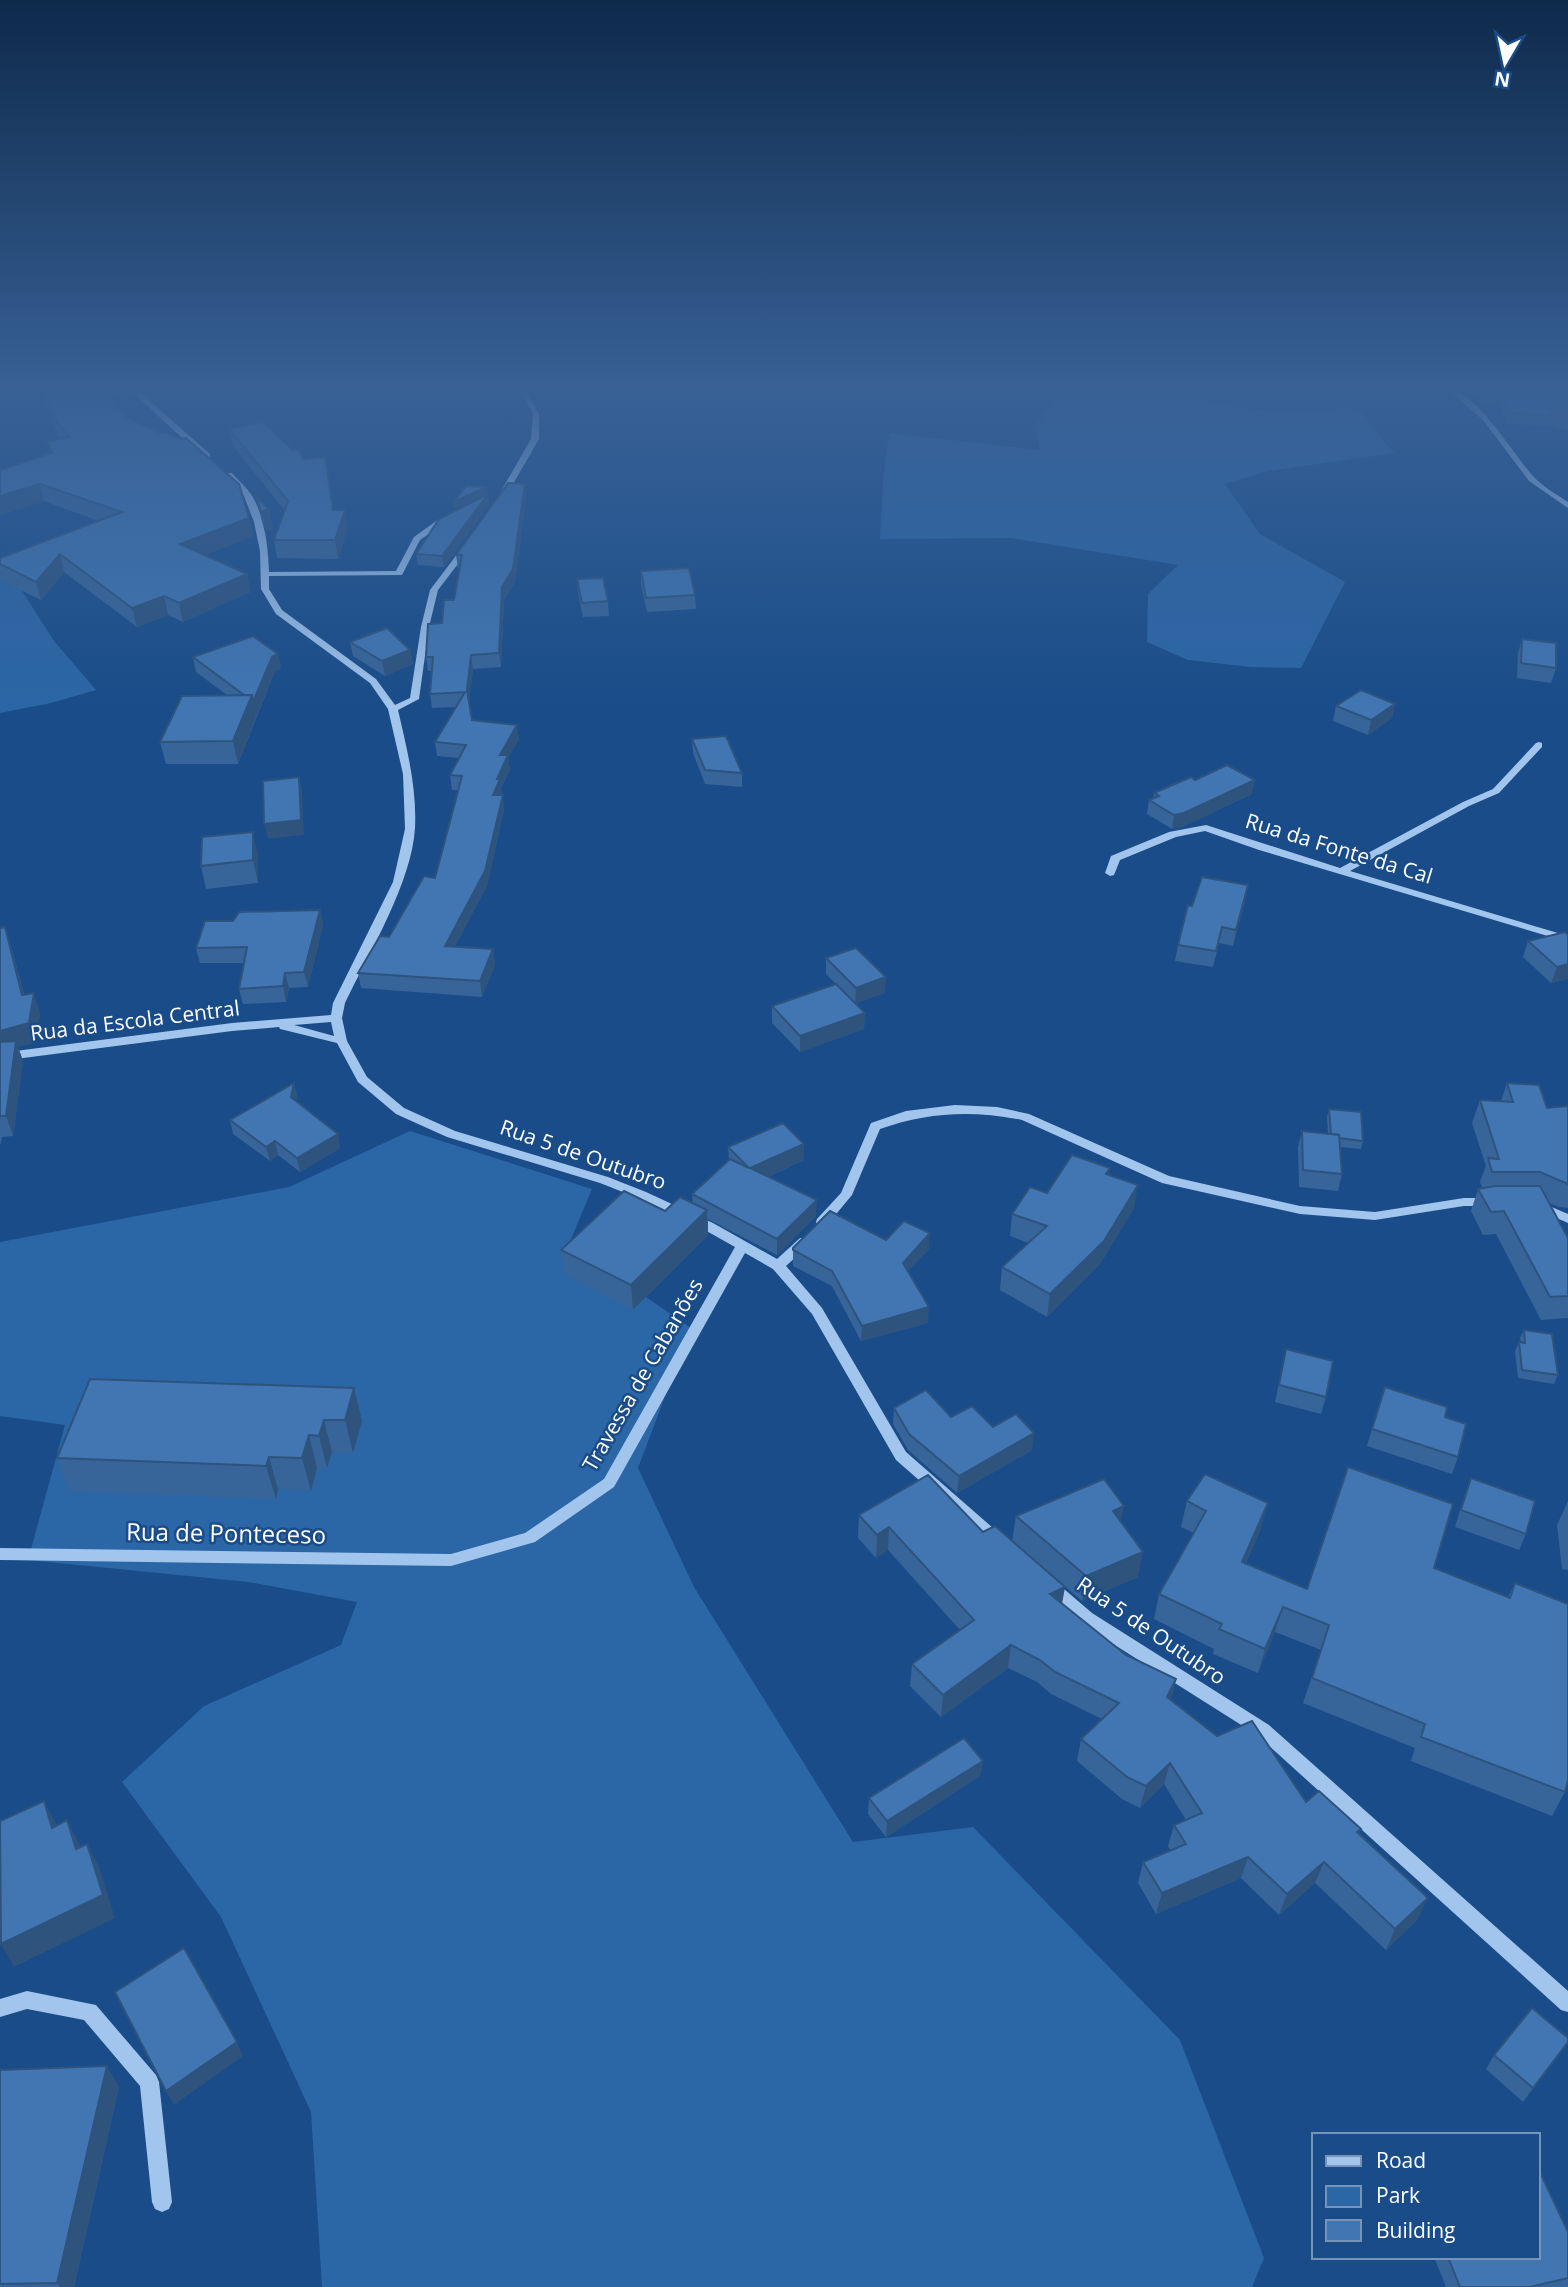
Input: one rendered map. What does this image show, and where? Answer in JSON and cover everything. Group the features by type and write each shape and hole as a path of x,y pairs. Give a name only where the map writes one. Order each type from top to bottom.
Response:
{"street":[{"path":"248,496 264,551 265,589 279,612 373,681 393,709 408,774 410,829 398,882 339,1003 336,1018"},
{"path":"494,502 500,496"},
{"path":"264,573 399,573 417,539 438,522 459,512"},
{"path":"393,709 414,699 425,627 434,590 473,539"},
{"path":"1342,871 1466,804 1496,791 1538,745"},
{"name":"Rua da Fonte da Cal","path":"1110,873 1115,858 1129,850 1173,834 1206,828 1568,939"},
{"name":"Rua da Escola Central","path":"0,1057 336,1018"},
{"name":"Rua 5 de Outubro","path":"336,1018 341,1041 362,1079 400,1111 451,1134 604,1180 642,1195 743,1245 778,1266 817,1311 901,1456 1004,1546"},
{"name":"Rua da Escola Central","path":"275,1024 341,1041"},
{"path":"778,1266 811,1236 846,1195 875,1126 906,1115 955,1109 997,1111 1025,1117 1166,1180 1300,1210 1375,1216 1464,1202 1505,1202"},
{"path":"1532,1202 1568,1219"},
{"name":"Travessa de Cabanões","path":"451,1560 530,1538 609,1483 743,1245"},
{"name":"Rua de Ponteceso","path":"0,1554 451,1560"},
{"name":"Rua 5 de Outubro","path":"1045,1582 1086,1618 1263,1730 1568,2003"},
{"path":"0,2008 27,2000 89,2012 149,2082 162,2202"}],"green space":[{"path":"882,496 1233,496 1260,534 1345,582 1301,668 1251,667 1188,660 1147,642 1148,594 1178,565 1011,538 880,539"},
{"path":"0,564 10,572 54,641 96,690 51,703 0,713"},
{"path":"410,1131 592,1189 569,1244 691,1328 638,1468 694,1587 853,1842 973,1827 1180,2040 1264,2258 1252,2287 322,2287 311,2112 221,1917 122,1782 204,1706 341,1645 357,1602 248,1582 28,1560 65,1425 0,1416 0,1242 289,1187"}],"building":[{"path":"74,496 242,496 249,518 180,544 247,574 179,603 164,596 132,608 60,554 36,582 0,564 0,558 122,512"},
{"path":"284,496 331,496 333,510 345,510 335,540 274,540 288,501"},
{"path":"487,496 442,556 416,554 439,519"},
{"path":"499,496 523,496 513,569 502,587 499,653 471,655 467,690 472,720 517,725 500,755 508,755 493,795 503,795 485,871 445,946 493,949 480,981 358,973 380,936 389,937 424,876 435,878 462,776 450,775 466,745 435,742 465,692 430,694 433,657 426,657 428,624 442,623 444,600 454,600 462,555 456,555"},
{"path":"257,498 269,509 261,512"},
{"path":"689,568 695,595 646,598 641,571"},
{"path":"603,578 608,601 582,603 577,579"},
{"path":"387,628 410,650 382,661 350,642"},
{"path":"253,636 278,654 272,657 253,702 252,695 244,695 193,657"},
{"path":"1522,639 1556,643 1556,668 1521,663"},
{"path":"1361,690 1395,704 1371,720 1336,706"},
{"path":"252,695 233,741 160,742 182,696"},
{"path":"726,736 742,773 705,770 692,739"},
{"path":"1227,765 1255,780 1184,813 1174,815 1149,800 1159,796 1154,793 1191,777 1195,780"},
{"path":"299,777 301,820 264,824 263,781"},
{"path":"253,832 253,860 201,866 202,837"},
{"path":"1202,877 1248,885 1236,930 1222,927 1216,951 1178,945 1188,905 1192,906"},
{"path":"320,910 304,972 285,973 283,986 239,989 247,947 196,948 205,921 233,921 239,912"},
{"path":"5,927 22,995 34,993 29,1023 0,1031 0,928"},
{"path":"1565,932 1568,935 1568,964 1557,967 1528,941"},
{"path":"856,948 886,977 856,988 826,958"},
{"path":"836,984 865,1013 800,1036 772,1006"},
{"path":"16,1041 6,1116 0,1116 0,1042"},
{"path":"294,1083 291,1097 338,1134 297,1158 275,1141 266,1147 230,1120"},
{"path":"1507,1083 1539,1085 1547,1108 1568,1106 1568,1184 1540,1172 1492,1172 1488,1158 1499,1159 1480,1100 1513,1102"},
{"path":"1329,1109 1361,1112 1363,1141 1339,1138 1339,1135 1331,1134"},
{"path":"783,1123 804,1144 750,1168 817,1200 777,1239 692,1194 730,1159 749,1168 728,1147"},
{"path":"1302,1131 1339,1135 1342,1174 1303,1170"},
{"path":"1072,1155 1110,1168 1106,1174 1138,1185 1104,1241 1050,1294 1002,1267 1047,1226 1012,1214 1030,1187 1047,1193"},
{"path":"1495,1186 1540,1186 1568,1238 1568,1296 1550,1297 1504,1211 1491,1212 1478,1189"},
{"path":"624,1191 665,1211 680,1197 707,1210 631,1285 561,1250"},
{"path":"830,1211 886,1240 904,1221 930,1233 903,1263 929,1307 862,1326 832,1271 793,1250"},
{"path":"1524,1330 1552,1334 1558,1375 1522,1370 1519,1342 1525,1343"},
{"path":"1286,1349 1333,1361 1326,1397 1279,1385"},
{"path":"90,1379 354,1388 345,1420 324,1420 319,1436 309,1435 302,1458 269,1457 266,1466 57,1458"},
{"path":"1385,1387 1447,1407 1445,1417 1466,1424 1458,1457 1372,1429"},
{"path":"926,1390 951,1417 972,1406 993,1427 1016,1414 1034,1433 959,1476 909,1434 894,1408"},
{"path":"1348,1467 1453,1504 1434,1568 1510,1598 1515,1583 1568,1604 1568,1780 1565,1792 1421,1737 1425,1724 1312,1678 1329,1625 1283,1607 1265,1649 1219,1629 1222,1624 1159,1594 1206,1511 1187,1501 1205,1474 1268,1503 1242,1562 1307,1589"},
{"path":"928,1475 983,1532 995,1526 1065,1587 1050,1594 1126,1655 1176,1679 1167,1697 1217,1736 1252,1721 1306,1802 1319,1791 1361,1829 1357,1832 1428,1898 1395,1929 1324,1862 1287,1894 1248,1857 1162,1893 1143,1862 1186,1844 1174,1825 1202,1813 1170,1763 1146,1786 1127,1777 1081,1739 1119,1703 1055,1672 1040,1660 1011,1645 943,1695 912,1664 974,1620 889,1527 877,1535 859,1515"},
{"path":"1471,1478 1535,1501 1526,1534 1461,1510"},
{"path":"1104,1479 1124,1506 1113,1511 1143,1552 1086,1576 1016,1516"},
{"path":"964,1738 983,1761 887,1821 869,1798"},
{"path":"44,1801 52,1828 67,1820 76,1849 87,1844 103,1895 1,1944 0,1821"},
{"path":"184,1948 237,2042 166,2091 115,1992"},
{"path":"1532,2008 1568,2038 1568,2042 1533,2088 1494,2055"},
{"path":"107,2066 57,2283 0,2284 0,2070"},
{"path":"1540,2172 1568,2232 1568,2278 1530,2287 1460,2287 1449,2259 1540,2259"}]}
